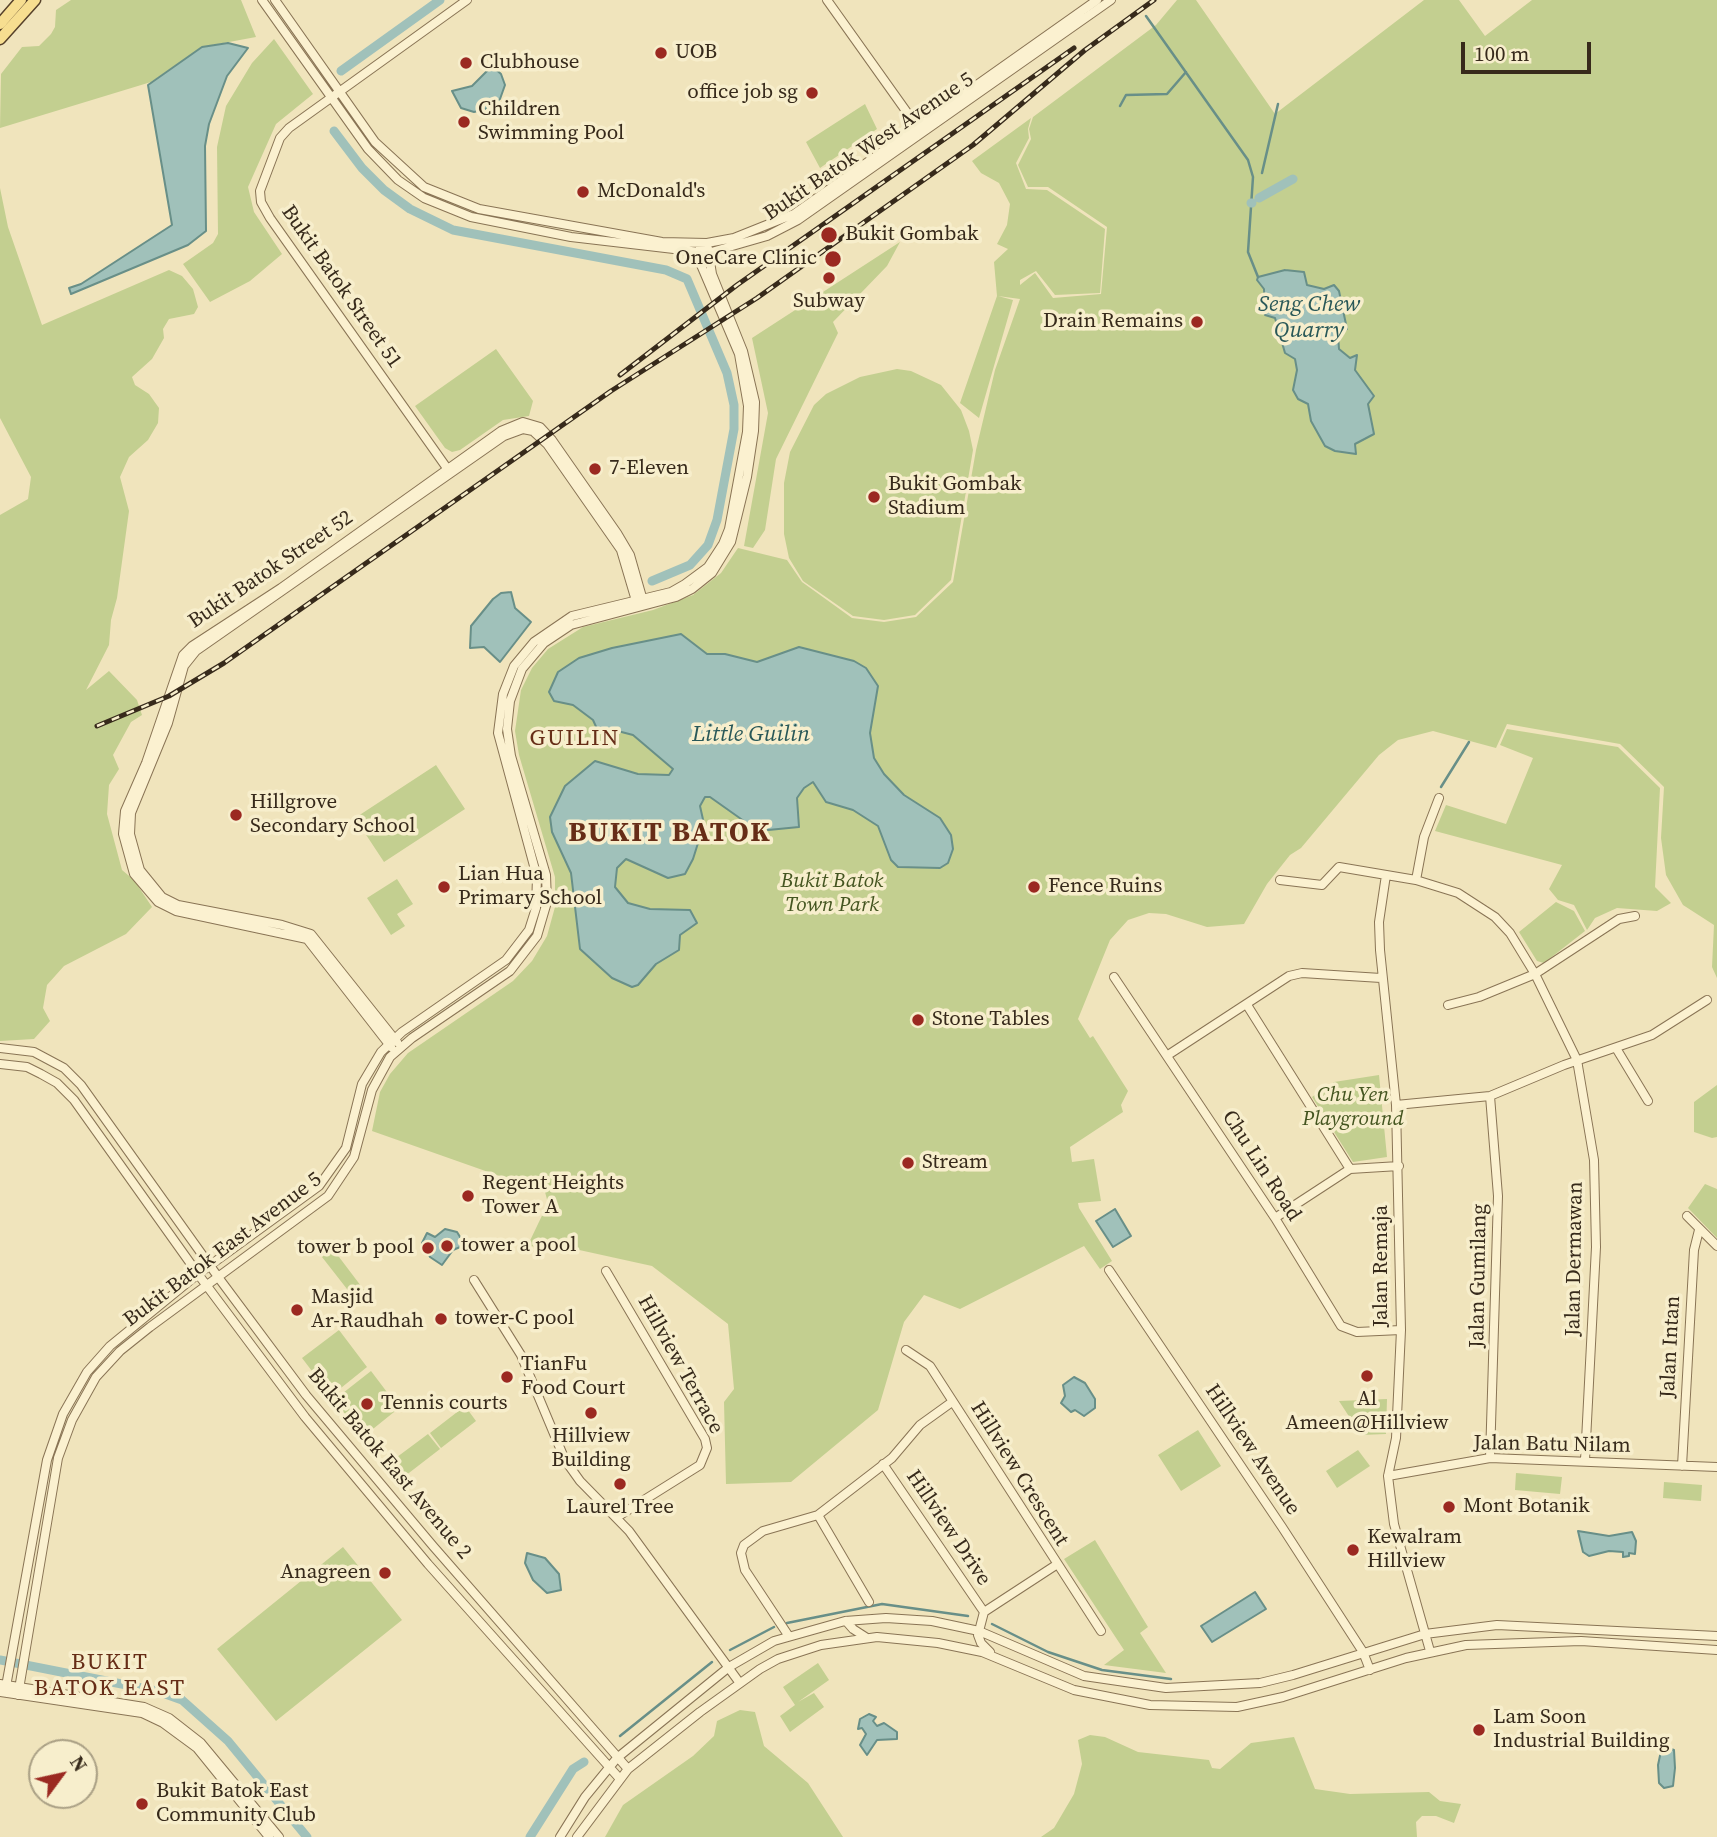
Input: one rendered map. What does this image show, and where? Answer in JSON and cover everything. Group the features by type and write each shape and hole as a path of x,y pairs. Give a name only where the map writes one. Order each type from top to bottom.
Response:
{"main road":[{"path":"0,24 21,0"},
{"path":"0,39 35,0"}],"street":[{"name":"Bukit Batok West Avenue 5","path":"262,0 378,162 398,180 437,204 471,217 571,237 704,253 738,246 785,228 1097,0"},
{"name":"Bukit Batok West Avenue 5","path":"275,0 337,90 391,161 424,187 456,202 662,242 703,243 734,238 783,220 920,131 1111,0"},
{"name":"Bukit Batok Street 51","path":"449,470 261,202 260,191 279,138 292,124 467,0"},
{"path":"827,0 920,131"},
{"name":"Bukit Batok East Avenue 5","path":"3,1688 9,1672 47,1460 63,1414 87,1372 110,1346 209,1265 313,1192 331,1173 346,1148 366,1076 391,1041 506,960 526,936 534,915 538,892 535,869 498,733 500,703 514,666 526,650 572,616 676,597 712,573 731,542 742,503 754,431 755,402 743,351 704,253 703,243"},
{"name":"Bukit Batok Street 52","path":"398,1050 307,939 176,911 158,902 134,874 127,857 123,834 125,811 150,752 183,655 192,646 281,588 512,425 523,422 540,427 626,547 640,603"},
{"name":"Bukit Batok East Avenue 5","path":"19,1691 58,1458 81,1402 96,1377 120,1351 205,1284 320,1202 340,1182 358,1148 372,1090 398,1050 510,971 528,952 543,919 546,875 508,738 509,701 522,668 544,643 561,631 585,620 640,603"},
{"path":"1416,880 1424,837 1439,798"},
{"name":"Jalan Dermawan","path":"1280,880 1322,885 1339,867 1416,880 1458,893 1480,905 1510,933 1535,974 1577,1060 1594,1160 1596,1247 1585,1460"},
{"name":"Jalan Remaja","path":"1386,875 1379,922 1381,978 1396,1105 1401,1330 1396,1438 1388,1476 1394,1524 1430,1651"},
{"path":"1448,1005 1479,997 1535,974 1619,919 1635,916"},
{"path":"1168,1055 1247,1005 1278,981 1302,973 1381,978"},
{"name":"Chu Lin Road","path":"1114,977 1275,1218 1341,1326 1357,1332 1401,1330"},
{"path":"1396,1105 1490,1096 1577,1060 1652,1035 1707,1000"},
{"path":"1247,1005 1350,1169"},
{"name":"Bukit Batok East Avenue 2","path":"0,1048 19,1049 48,1058 64,1068 81,1085 217,1276 362,1463 628,1769"},
{"path":"1616,1048 1648,1101"},
{"name":"Bukit Batok East Avenue 2","path":"0,1064 27,1067 41,1073 57,1083 74,1100 205,1284 295,1404 425,1560 620,1779"},
{"name":"Jalan Gumilang","path":"1490,1096 1498,1196 1490,1458"},
{"path":"1275,1218 1350,1169 1399,1166"},
{"path":"1687,1216 1717,1246"},
{"name":"Jalan Intan","path":"1682,1466 1694,1250 1699,1230"},
{"name":"Hillview Avenue","path":"1109,1270 1363,1652 1370,1670"},
{"name":"Hillview Terrace","path":"606,1271 705,1439 707,1448 700,1465 617,1517"},
{"path":"474,1280 521,1355 565,1460 580,1481 617,1517 739,1682"},
{"name":"Hillview Crescent","path":"906,1350 930,1366 1101,1631"},
{"name":"Hillview Crescent","path":"788,1635 745,1570 741,1553 744,1545 763,1531 818,1516 902,1448 920,1425 952,1402"},
{"name":"Jalan Batu Nilam","path":"1388,1476 1490,1458 1717,1467"},
{"name":"Hillview Drive","path":"883,1464 984,1612"},
{"path":"818,1516 869,1602"},
{"name":"Hillview Crescent","path":"984,1612 1056,1565"},
{"path":"984,1612 979,1631 981,1643 995,1657"},
{"path":"560,1837 617,1758 729,1667 788,1635 846,1621 913,1619 979,1631 1084,1676 1166,1688 1261,1683 1425,1633 1497,1625 1717,1636"},
{"path":"846,1621 867,1638"},
{"path":"955,1646 969,1642 979,1631"},
{"path":"577,1837 628,1769 739,1682 778,1659 799,1651 867,1638 910,1639 955,1646 995,1657 1074,1690 1164,1706 1237,1707 1430,1651 1488,1643 1581,1641 1717,1650"},
{"path":"3,1688 142,1713 163,1723 197,1748 269,1837"},
{"path":"19,1691 144,1707 169,1718 201,1743 279,1837"}],"green space":[{"path":"71,0 241,0 256,37 202,47 151,82 0,128 1,74 22,47 39,46 51,34 55,27 56,10"},
{"name":"Bukit Batok Town Park","path":"1177,0 1196,0 1275,114 1424,0 1459,0 1485,36 1532,0 1717,0 1717,978 1712,967 1714,925 1683,905 1666,875 1661,838 1664,787 1620,744 1507,724 1496,748 1433,731 1398,740 1379,755 1301,848 1290,855 1267,884 1244,924 1207,927 1166,914 1149,913 1128,920 1110,940 1078,1019 1090,1038 1093,1036 1128,1091 1121,1105 1123,1112 1070,1147 1072,1162 1094,1159 1101,1201 1078,1203 1112,1261 1100,1269 1084,1246 960,1309 924,1295 904,1322 878,1410 791,1482 726,1484 724,1402 734,1389 728,1324 652,1266 552,1244 527,1247 548,1203 545,1192 372,1131 380,1092 390,1074 408,1053 513,981 532,961 547,936 555,907 555,877 519,755 515,731 521,690 532,668 548,649 583,627 653,610 693,595 721,573 738,548 787,560 802,582 852,618 884,622 916,617 953,582 976,450 995,370 1020,299 998,296 1013,300 979,418 960,403 997,296 994,262 1008,249 997,244 1007,225 1010,204 999,183 981,173 972,161 1031,118 1028,129 1029,138 1016,163 1026,189 1047,190 1105,229 1100,293 1055,295 1036,271 1020,280 1020,285 1035,273 1053,298 1101,294 1107,227 1048,187 1028,187 1018,165 1031,139 1029,129 1033,117 1156,25"},
{"path":"274,39 313,94 276,124 248,187 254,212 282,254 250,281 210,302 183,264 213,243 218,234 217,147 226,106 252,63"},
{"path":"865,104 877,129 820,168 806,142"},
{"path":"0,188 8,227 42,325 169,270 182,276 193,289 198,307 194,314 169,319 163,329 164,338 152,359 132,377 135,385 149,394 159,408 158,423 148,440 129,457 120,477 129,511 117,598 111,620 109,645 86,690 109,671 137,700 142,715 131,722 113,755 119,769 109,785 107,814 122,870 134,880 152,907 126,934 64,966 47,985 43,1008 50,1021 34,1039 0,1041 0,515 28,499 31,477 0,418"},
{"path":"900,242 887,266 833,322 838,333 776,459 765,530 753,548 744,546 768,413 752,338"},
{"path":"496,349 533,401 529,416 503,420 460,450 452,452 445,448 415,406"},
{"name":"Bukit Gombak Stadium","path":"897,369 911,371 941,385 961,410 973,450 951,580 915,615 884,620 853,616 803,581 789,558 784,534 784,483 790,452 814,405 826,394 860,377"},
{"path":"1507,729 1618,747 1660,788 1655,887 1671,903 1657,911 1617,908 1595,918 1587,930 1574,905 1558,900 1549,889 1562,865 1435,831 1446,805 1506,824 1533,758 1500,745"},
{"path":"436,765 465,809 384,862 355,818"},
{"path":"397,879 413,904 397,914 405,926 391,935 367,898"},
{"path":"1556,902 1574,911 1585,931 1544,963 1537,961 1519,932"},
{"name":"Chu Yen Playground","path":"1379,1075 1387,1157 1353,1162 1312,1097 1334,1082"},
{"path":"1717,1085 1717,1137 1712,1138 1694,1132 1694,1102"},
{"path":"1705,1184 1717,1189 1717,1238 1688,1208"},
{"path":"333,1249 364,1290 354,1298 322,1257"},
{"name":"Tennis courts","path":"339,1330 367,1367 331,1396 302,1358"},
{"name":"Tennis courts","path":"371,1371 399,1408 363,1437 334,1400"},
{"path":"1387,1399 1386,1434 1361,1435 1339,1401"},
{"path":"465,1406 476,1421 441,1448 430,1433"},
{"path":"1198,1430 1221,1466 1181,1491 1158,1455"},
{"path":"428,1434 440,1449 405,1476 393,1460"},
{"path":"1358,1450 1370,1466 1337,1488 1326,1471"},
{"path":"1516,1473 1562,1477 1560,1494 1515,1490"},
{"path":"1664,1482 1702,1485 1701,1501 1663,1498"},
{"path":"1095,1540 1148,1627 1140,1633 1166,1673 1104,1665 1124,1650 1064,1559"},
{"path":"343,1547 402,1620 276,1721 217,1649"},
{"path":"818,1663 829,1680 798,1702 814,1693 824,1707 790,1732 780,1716 795,1705 783,1687"},
{"path":"740,1710 755,1712 764,1746 808,1783 843,1837 605,1837 623,1805 693,1756 714,1736 717,1721"},
{"path":"1090,1735 1105,1737 1138,1752 1209,1760 1212,1768 1220,1769 1251,1743 1294,1737 1315,1789 1350,1794 1429,1792 1440,1801 1461,1804 1454,1823 1436,1816 1422,1816 1416,1822 1417,1837 1041,1837 1054,1828 1074,1794 1082,1764 1078,1740"}],"water":[{"path":"228,43 248,48 227,76 209,124 205,146 206,231 188,245 71,294 69,288 81,284 172,225 148,85 202,47"},
{"path":"492,66 501,74 505,85 500,99 485,109 474,112 461,108 452,91 472,86"},
{"name":"Seng Chew Quarry","path":"1285,270 1304,272 1307,285 1324,289 1334,285 1339,291 1347,329 1338,335 1339,349 1350,358 1357,355 1355,370 1374,396 1368,404 1374,434 1355,444 1356,454 1335,451 1325,446 1311,421 1308,404 1298,399 1293,390 1297,370 1295,359 1285,353 1275,318 1265,315 1264,289 1257,280 1258,277"},
{"path":"511,592 515,608 531,622 500,662 484,647 470,648 471,626 493,599 501,593"},
{"name":"Little Guilin","path":"681,634 707,654 725,654 757,662 799,647 854,661 866,668 878,686 870,733 874,758 884,774 904,795 940,818 951,835 953,849 948,863 940,868 898,867 891,860 878,826 853,810 826,802 813,782 804,788 797,798 799,827 758,831 710,797 705,797 700,806 704,824 693,859 685,874 668,878 626,859 617,868 615,887 628,903 650,909 690,910 697,923 680,935 679,950 656,964 638,985 632,987 612,978 580,949 571,873 552,832 550,817 565,786 595,761 638,774 669,775 673,769 633,735 610,729 598,731 593,720 573,705 554,701 549,692 558,672 579,658 612,648"},
{"path":"1115,1209 1131,1236 1113,1247 1096,1221"},
{"name":"tower a pool","path":"445,1229 457,1232 465,1245 453,1250 442,1265 430,1257 427,1250 422,1250 422,1243 427,1233 435,1237"},
{"path":"1074,1377 1085,1383 1095,1399 1095,1408 1084,1416 1075,1410 1071,1412 1061,1403 1065,1396 1063,1385"},
{"path":"1578,1531 1609,1536 1632,1532 1636,1541 1635,1554 1629,1553 1629,1556 1623,1557 1623,1552 1609,1551 1589,1556 1583,1552"},
{"path":"527,1553 545,1558 559,1574 561,1590 547,1593 533,1580 525,1563"},
{"path":"1255,1592 1266,1609 1212,1642 1201,1626"},
{"path":"869,1714 876,1717 873,1721 877,1726 884,1723 897,1732 897,1739 877,1740 867,1755 860,1745 866,1734 862,1728 858,1729 860,1719"},
{"path":"1666,1747 1674,1750 1675,1768 1673,1786 1664,1788 1659,1783 1658,1765 1661,1751"}],"waterway":[{"path":"341,71 440,0"},
{"path":"1146,16 1248,160 1253,177 1248,252 1258,277"},
{"path":"1120,106 1126,95 1167,94 1186,72"},
{"path":"1262,173 1278,104"},
{"path":"334,131 362,168 384,190 410,209 453,230 666,270 687,279 727,373 734,405 734,429 717,520 708,545 690,565 652,581"},
{"path":"1259,198 1293,179"},
{"path":"1441,787 1469,742"},
{"path":"787,1623 882,1604 968,1616"},
{"path":"992,1624 1048,1652 1102,1670 1171,1679"},
{"path":"730,1650 774,1627"},
{"path":"0,1660 157,1691 182,1700 228,1741 307,1837"},
{"path":"620,1736 712,1662"},
{"path":"530,1837 573,1769 584,1762"}],"railway":[{"path":"97,726 169,696 224,663 611,391 757,298 973,145 1085,50 1154,0"},
{"path":"620,375 737,285 1074,48"}],"place":[{"name":"UOB","path":"661,53"},
{"name":"Clubhouse","path":"466,63"},
{"name":"office job sg","path":"812,93"},
{"name":"Children Swimming Pool","path":"464,122"},
{"name":"McDonald's","path":"583,192"},
{"name":"Bukit Gombak","path":"829,235"},
{"name":"OneCare Clinic","path":"833,259"},
{"name":"Subway","path":"829,278"},
{"name":"Drain Remains","path":"1197,322"},
{"name":"7-Eleven","path":"595,469"},
{"name":"Bukit Gombak Stadium","path":"874,497"},
{"name":"Hillgrove Secondary School","path":"236,815"},
{"name":"Lian Hua Primary School","path":"444,887"},
{"name":"Fence Ruins","path":"1034,887"},
{"name":"Stone Tables","path":"918,1020"},
{"name":"Stream","path":"908,1163"},
{"name":"Regent Heights Tower A","path":"468,1196"},
{"name":"tower a pool","path":"447,1246"},
{"name":"tower b pool","path":"428,1248"},
{"name":"Masjid Ar-Raudhah","path":"297,1310"},
{"name":"tower-C pool","path":"441,1319"},
{"name":"Al Ameen@Hillview","path":"1367,1376"},
{"name":"TianFu Food Court","path":"507,1377"},
{"name":"Tennis courts","path":"367,1404"},
{"name":"Hillview Building","path":"591,1413"},
{"name":"Laurel Tree","path":"620,1484"},
{"name":"Mont Botanik","path":"1449,1507"},
{"name":"Kewalram Hillview","path":"1353,1550"},
{"name":"Anagreen","path":"385,1573"},
{"name":"Lam Soon Industrial Building","path":"1479,1730"},
{"name":"Bukit Batok East Community Club","path":"142,1804"}],"district":[{"name":"GUILIN","path":"575,739"},
{"name":"BUKIT BATOK","path":"670,834"},
{"name":"BUKIT BATOK EAST","path":"110,1676"}]}
